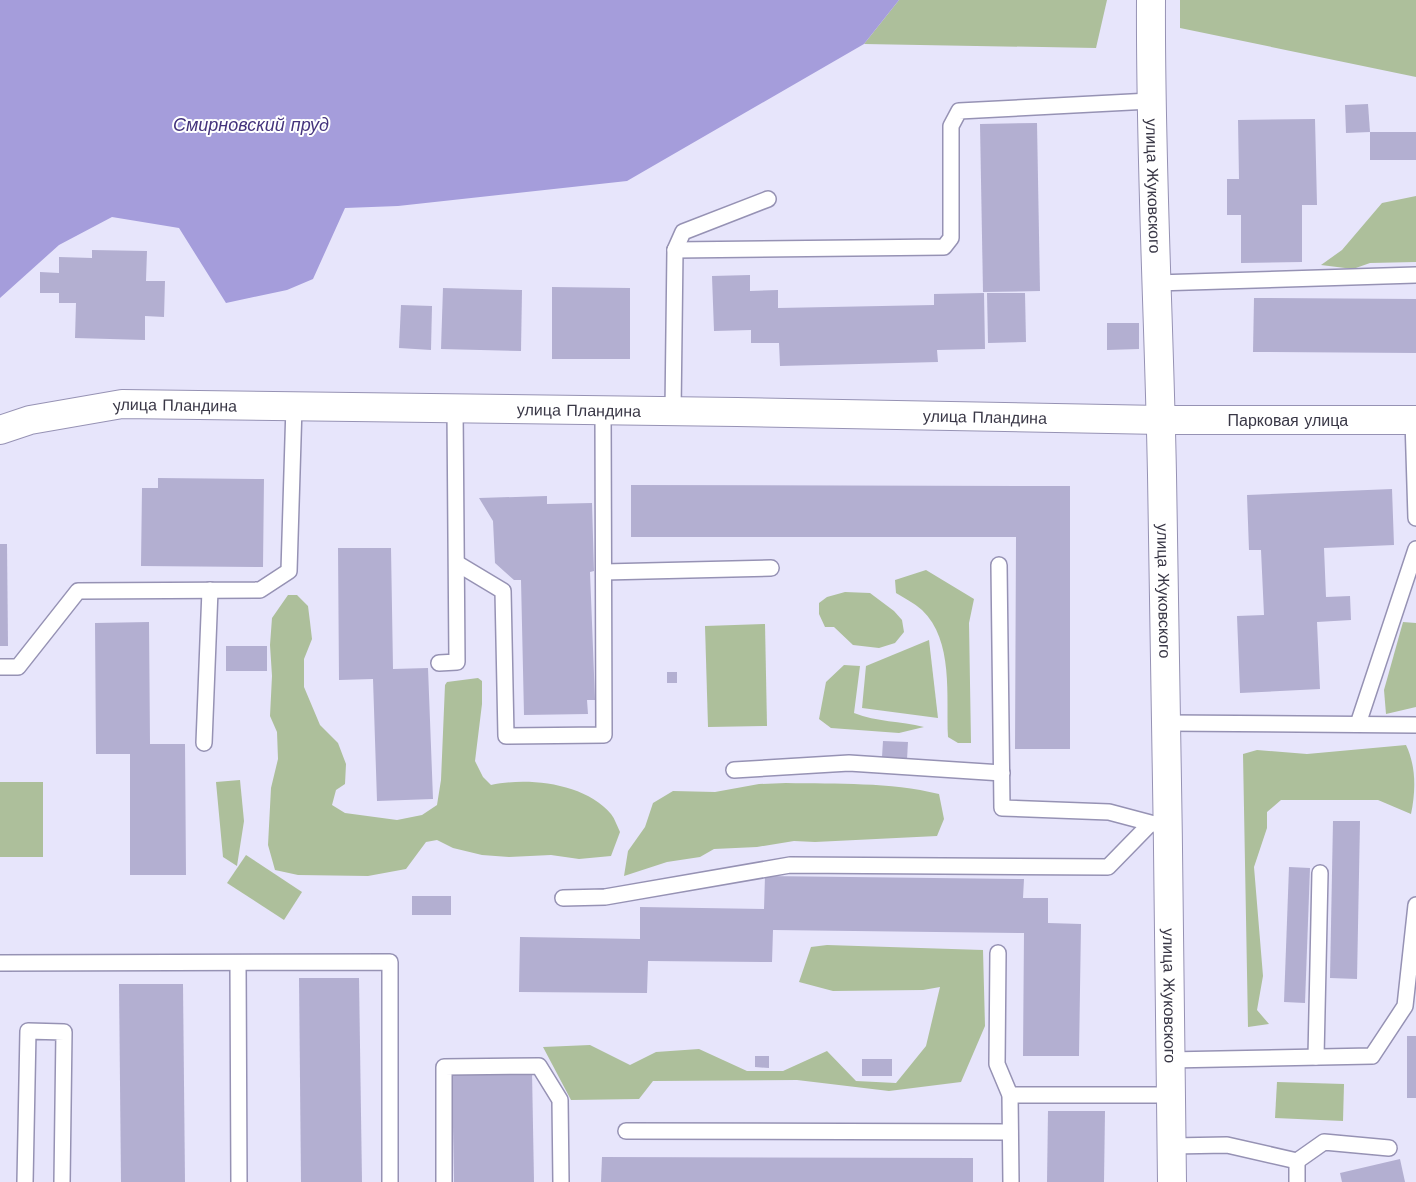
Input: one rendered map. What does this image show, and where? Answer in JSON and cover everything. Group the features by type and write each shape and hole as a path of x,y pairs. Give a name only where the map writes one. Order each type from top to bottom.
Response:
{"street":[{"name":"улица Жуковского","path":"1151,0 1150,102 1161,420 1167,723 1158,825 1169,1060 1172,1182"},
{"name":"улица Пландина","path":"0,430 30,420 122,404 1161,420"},
{"name":"Парковая улица","path":"1161,420 1414,420"}],"lane":[{"path":"675,250 944,247 951,238 951,126 959,111 1150,102"},
{"path":"673,411 675,250 683,232 768,199"},
{"path":"1156,283 1416,275"},
{"path":"0,667 18,667 78,591 260,590 289,571 294,406"},
{"path":"439,663 457,662 458,564 454,409"},
{"path":"458,564 503,591 506,736 604,735 603,410"},
{"path":"1414,420 1416,518"},
{"path":"1358,724 1416,550"},
{"path":"999,565 1002,808 1109,812 1158,825"},
{"path":"604,572 772,568"},
{"path":"204,742 210,590"},
{"path":"1167,723 1416,724"},
{"path":"734,770 849,764 1002,773"},
{"path":"563,898 605,897 790,866 1108,867 1158,825"},
{"path":"1316,1057 1320,873"},
{"path":"1169,1060 1372,1056 1405,1006 1416,905"},
{"path":"998,953 997,1064 1010,1095 1011,1182"},
{"path":"238,962 239,1182"},
{"path":"0,963 390,962 390,1182"},
{"path":"25,1182 28,1032 64,1032 62,1182"},
{"path":"444,1182 444,1067 539,1066 560,1100 561,1182"},
{"path":"1010,1095 1170,1095"},
{"path":"626,1131 1010,1132"},
{"path":"1172,1146 1227,1145 1297,1161 1324,1142 1389,1148"},
{"path":"1297,1161 1297,1182"}],"green space":[{"path":"899,0 1107,0 1096,48 864,44"},
{"path":"1180,0 1416,0 1416,77 1180,28"},
{"path":"1416,196 1416,262 1370,263 1353,269 1321,265 1342,250 1382,203"},
{"path":"926,570 974,599 969,623 971,743 958,743 948,737 944,653 932,622 919,607 896,593 895,580"},
{"path":"845,592 870,593 894,611 902,620 904,632 895,643 879,648 853,645 834,627 825,627 819,614 819,603 827,597"},
{"path":"288,595 297,595 308,606 312,639 304,659 304,687 320,725 338,743 346,764 345,784 336,790 332,805 345,813 397,820 422,815 437,805 441,780 445,685 447,682 478,678 482,681 482,704 475,761 483,777 491,785 538,782 571,789 586,795 611,814 620,832 611,856 579,859 551,855 509,857 482,855 453,848 437,840 426,842 406,869 368,876 298,875 275,870 268,845 271,788 278,759 277,732 270,716 272,676 270,645 272,618"},
{"path":"1403,622 1416,623 1416,707 1386,714 1384,690"},
{"path":"765,624 767,726 708,727 705,626"},
{"path":"929,640 938,718 862,708 866,666"},
{"path":"844,665 860,666 854,713 871,718 924,727 899,733 831,728 819,719 826,682"},
{"path":"1406,745 1412,761 1414,778 1411,814 1378,800 1281,800 1267,812 1267,828 1254,867 1263,976 1257,1010 1269,1024 1248,1027 1243,754 1257,750 1307,754"},
{"path":"240,780 244,821 237,866 223,857 216,782"},
{"path":"0,782 43,782 43,857 0,857"},
{"path":"786,783 901,787 939,794 944,819 937,836 815,842 794,841 757,847 714,849 700,857 667,862 624,876 628,851 645,827 653,803 673,791 715,792 759,784"},
{"path":"246,855 302,892 284,920 227,883"},
{"path":"827,945 983,950 985,1026 961,1082 889,1091 797,1080 653,1081 639,1099 571,1100 543,1047 590,1045 630,1065 656,1052 699,1049 747,1071 783,1071 827,1051 856,1081 896,1083 926,1046 940,987 923,990 833,991 799,982 811,947"},
{"path":"1277,1082 1344,1084 1343,1121 1275,1118"}],"water":[{"name":"Смирновский пруд","path":"0,0 899,0 864,44 627,181 398,206 345,208 313,279 287,290 226,303 179,228 112,217 59,245 0,298"}],"building":[{"path":"1368,104 1370,132 1346,133 1345,105"},
{"path":"1315,119 1317,205 1302,205 1302,262 1241,263 1241,215 1227,215 1227,179 1239,179 1238,120"},
{"path":"1037,123 1040,291 983,292 980,124"},
{"path":"1370,132 1416,132 1416,160 1370,160"},
{"path":"92,250 147,251 146,281 165,281 164,317 145,316 145,340 75,338 76,303 59,303 59,293 40,293 40,272 59,273 59,257 92,258"},
{"path":"750,275 750,291 778,290 778,308 934,305 934,294 984,293 985,349 937,350 938,362 780,366 779,343 751,343 751,330 714,331 712,276"},
{"path":"552,287 630,288 630,359 552,359"},
{"path":"443,288 522,290 521,351 441,349"},
{"path":"987,293 1025,293 1026,342 988,343"},
{"path":"1254,298 1416,299 1416,353 1253,352"},
{"path":"401,305 432,306 431,350 399,348"},
{"path":"1107,323 1139,323 1139,349 1107,350"},
{"path":"158,478 264,479 263,567 141,566 142,488 158,488"},
{"path":"631,485 1070,486 1070,749 1015,749 1016,537 631,537"},
{"path":"1392,489 1394,545 1324,548 1326,597 1350,596 1351,620 1317,622 1320,689 1240,693 1237,616 1264,615 1261,550 1249,550 1247,495"},
{"path":"547,496 547,504 592,503 594,571 590,572 595,700 587,700 588,714 524,715 521,580 514,580 495,563 493,521 479,498"},
{"path":"0,544 7,544 8,646 0,646"},
{"path":"338,548 391,548 393,669 428,668 433,799 377,801 373,679 339,680"},
{"path":"149,622 150,744 185,744 186,875 130,875 130,754 96,754 95,623"},
{"path":"226,646 267,646 267,671 226,671"},
{"path":"667,672 677,672 677,683 667,683"},
{"path":"883,741 908,742 907,759 882,757"},
{"path":"1333,821 1360,821 1357,979 1330,978"},
{"path":"1289,867 1310,868 1305,1003 1284,1002"},
{"path":"765,876 1024,879 1023,898 1048,898 1048,923 1081,924 1079,1056 1023,1056 1024,933 773,930 772,962 648,961 647,993 519,992 520,937 640,939 640,907 764,909"},
{"path":"412,896 451,896 451,915 412,915"},
{"path":"299,978 359,978 362,1182 301,1182"},
{"path":"119,984 183,984 185,1182 121,1182"},
{"path":"1407,1036 1416,1036 1416,1098 1407,1098"},
{"path":"755,1056 769,1056 769,1068 755,1067"},
{"path":"862,1059 892,1059 892,1076 862,1076"},
{"path":"532,1071 534,1182 454,1182 452,1072"},
{"path":"1048,1111 1105,1111 1104,1182 1047,1182"},
{"path":"602,1157 973,1158 973,1182 601,1182"},
{"path":"1400,1159 1405,1182 1342,1182 1340,1173"}]}
